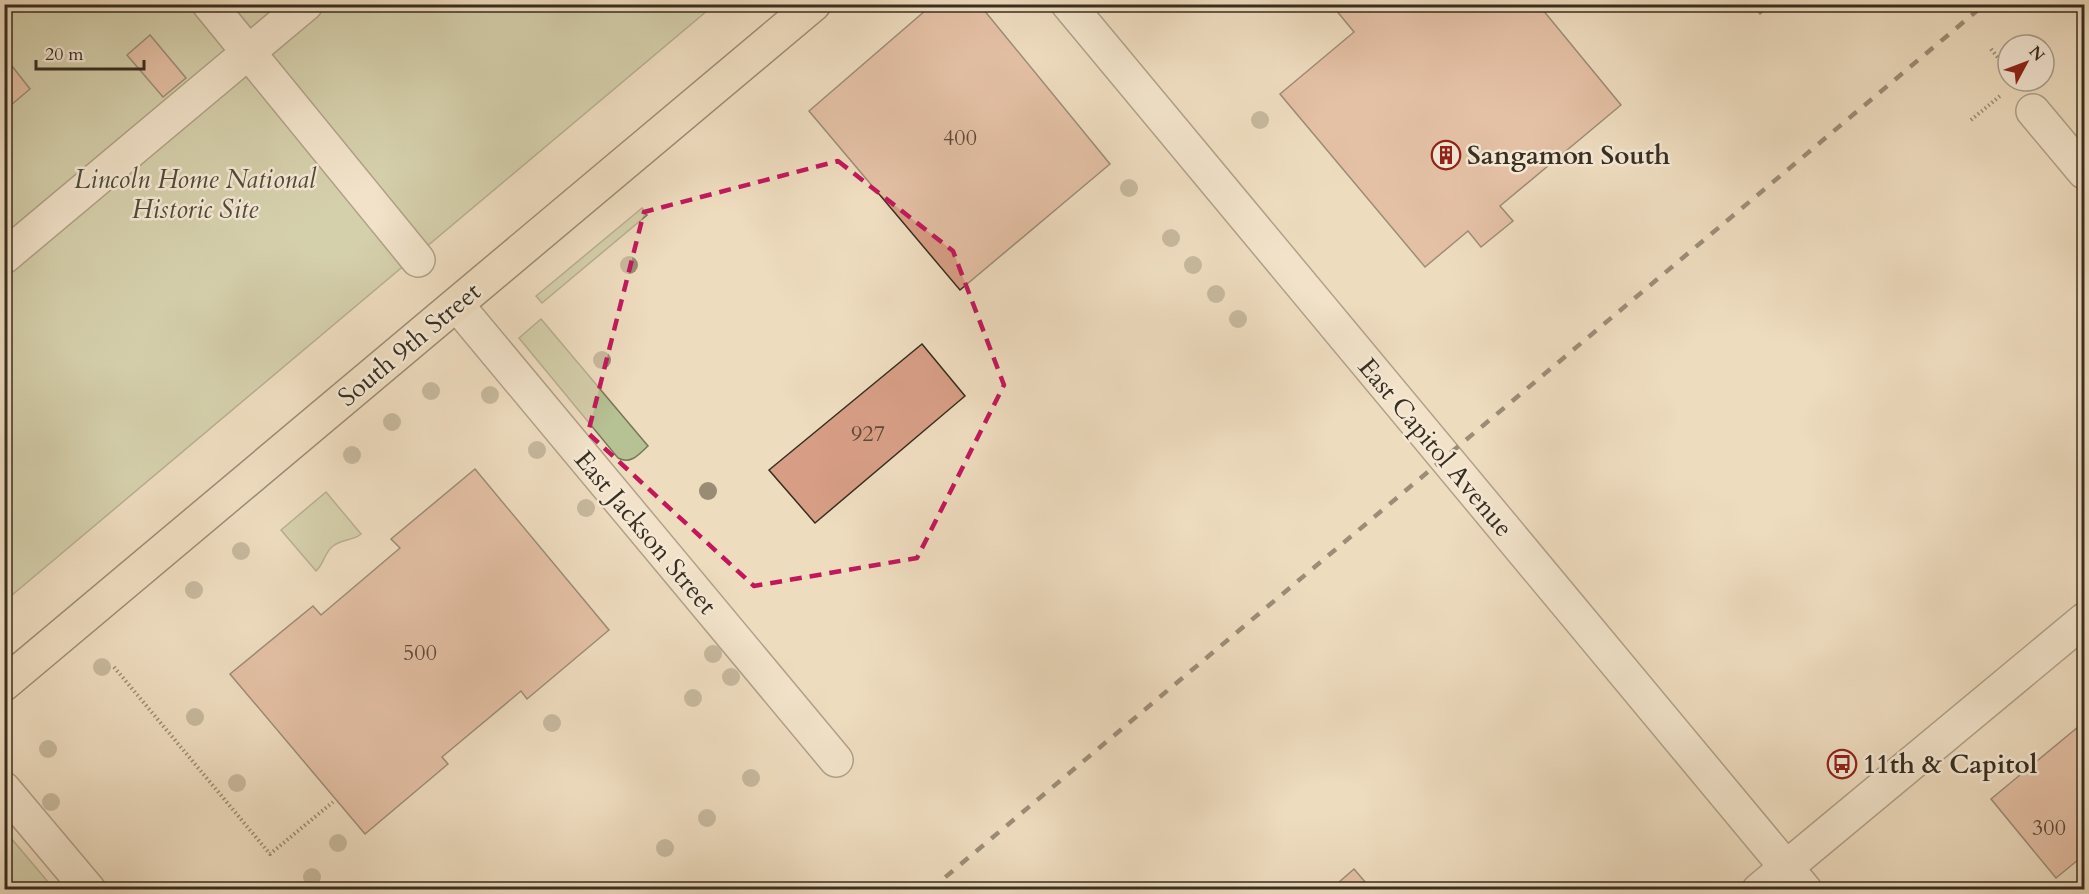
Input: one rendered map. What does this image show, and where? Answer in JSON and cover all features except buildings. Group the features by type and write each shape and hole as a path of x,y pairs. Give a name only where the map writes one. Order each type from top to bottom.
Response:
{"main road":[{"name":"South 9th Street","path":"4,684 814,4"}],"street":[{"path":"208,4 418,260"},
{"path":"4,257 306,4"},
{"name":"East Capitol Avenue","path":"1068,4 1796,878"},
{"path":"2033,111 2085,172"},
{"name":"East Jackson Street","path":"457,305 836,760"},
{"path":"1758,890 1796,878 2085,620"},
{"path":"4,789 89,890"}],"path":[{"path":"1991,49 1996,55"},
{"path":"1971,120 2002,94"},
{"path":"114,667 270,854 333,802"}],"highlighted area":[{"path":"838,161 953,251 1004,385 917,558 754,586 588,433 644,212"}],"green space":[{"name":"Lincoln Home National Historic Site","path":"5,5 714,5 5,601"},
{"path":"642,208 647,215 542,303 536,296"},
{"path":"541,319 648,446 634,458 623,460 618,458 519,338"},
{"path":"326,492 361,534 333,546 316,571 281,530"},
{"path":"5,831 54,889 15,889 5,877"}],"railway":[{"path":"930,890 1985,4"}],"place":[{"name":"Sangamon South","path":"1446,155"},
{"name":"11th & Capitol","path":"1842,764"}]}
